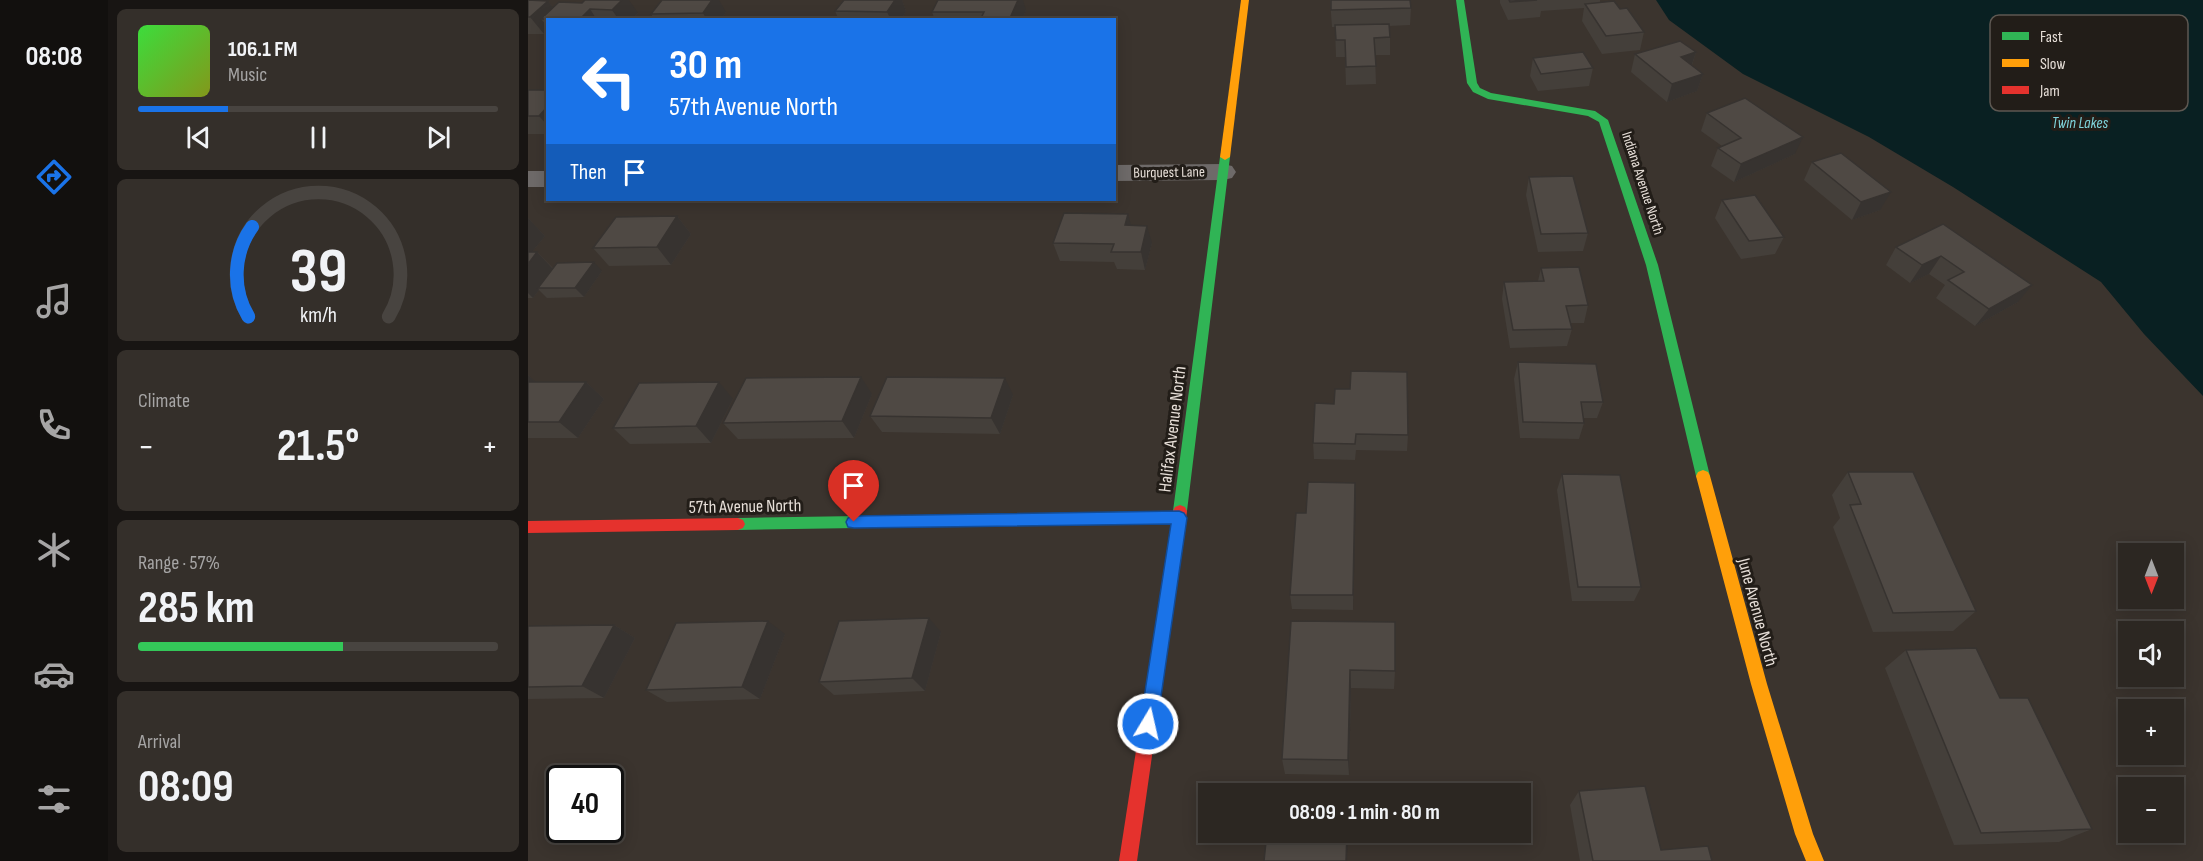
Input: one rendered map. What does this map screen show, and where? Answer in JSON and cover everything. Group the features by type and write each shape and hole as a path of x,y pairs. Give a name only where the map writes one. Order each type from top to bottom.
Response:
{"street":[{"name":"Halifax Avenue North","path":"1128,861 1179,518 1245,0"},
{"name":"Indiana Avenue North","path":"1460,0 1472,83 1476,90 1488,96 1575,109 1591,113 1603,120 1652,265 1677,369"},
{"name":"Burquest Lane","path":"1116,173 1223,172"},
{"path":"528,179 546,179"},
{"name":"June Avenue North","path":"1677,369 1701,470 1759,684 1804,834 1815,861"},
{"name":"57th Avenue North","path":"528,527 1179,518"}],"water":[{"name":"Twin Lakes","path":"1656,0 2203,0 2203,396 2144,334 2101,282 1953,187 1869,137 1743,74 1669,20"}],"building":[{"path":"528,0 548,1 528,17"},
{"path":"585,0 622,0 612,10 590,9 581,18 541,19 559,2 582,3"},
{"path":"662,0 712,0 703,13 651,14"},
{"path":"844,0 895,0 887,12 835,11"},
{"path":"938,0 1018,0 1010,18 981,18 984,12 932,12"},
{"path":"1331,0 1410,0 1411,8 1331,10"},
{"path":"1509,0 1537,0 1510,2"},
{"path":"1614,1 1620,9 1627,8 1644,32 1606,36 1585,4"},
{"path":"1389,24 1390,37 1374,38 1376,66 1346,67 1345,40 1336,40 1335,25"},
{"path":"1680,41 1696,52 1681,57 1703,74 1672,84 1635,54"},
{"path":"1583,52 1593,68 1541,74 1533,58"},
{"path":"528,90 546,90 546,108 539,116 528,116"},
{"path":"1745,98 1803,137 1741,164 1718,148 1741,138 1707,113"},
{"path":"1841,153 1891,192 1861,202 1812,162"},
{"path":"1573,176 1588,233 1541,234 1529,177"},
{"path":"1755,195 1784,237 1749,241 1722,200"},
{"path":"1064,213 1128,214 1125,225 1147,226 1141,252 1111,252 1114,244 1053,243"},
{"path":"677,216 657,247 593,248 616,217"},
{"path":"1943,224 2032,285 1989,309 1948,280 1964,272 1941,256 1922,265 1896,247"},
{"path":"528,252 537,252 528,264"},
{"path":"594,262 575,288 538,288 557,263"},
{"path":"1579,267 1588,305 1566,306 1572,329 1513,330 1504,282 1544,281 1541,268"},
{"path":"1518,362 1596,364 1603,402 1581,402 1584,423 1523,422"},
{"path":"1351,371 1407,372 1408,435 1356,434 1355,444 1313,443 1315,403 1334,404 1335,389 1350,389"},
{"path":"861,377 842,421 723,423 746,378"},
{"path":"887,377 1005,378 991,418 870,416"},
{"path":"528,382 586,382 559,422 528,422"},
{"path":"719,382 696,426 613,428 639,383"},
{"path":"1848,472 1913,472 1976,611 1893,613 1850,505 1861,504"},
{"path":"1562,474 1620,475 1641,587 1578,587"},
{"path":"1308,482 1355,483 1353,595 1290,595 1296,513 1306,513"},
{"path":"929,618 912,678 819,682 839,621"},
{"path":"768,621 742,687 646,690 676,623"},
{"path":"1291,621 1395,622 1395,671 1350,670 1348,760 1282,759"},
{"path":"614,625 582,686 528,687 528,626"},
{"path":"1976,648 2000,698 2028,698 2092,829 1981,833 1906,650"},
{"path":"1645,786 1661,850 1708,846 1712,861 1593,861 1579,791"},
{"path":"1266,843 1347,843 1346,861 1264,861"}],"traffic: fast":[{"path":"1460,0 1472,83 1476,90 1488,96 1591,113 1603,120 1652,265 1703,476"},
{"path":"1180,511 1225,157"},
{"path":"738,524 1179,517"}],"traffic: slow":[{"path":"1225,157 1245,0"},
{"path":"1703,476 1759,684 1804,834 1815,861"}],"traffic: jam":[{"path":"1128,861 1180,511"},
{"path":"528,527 738,524"}],"route":[{"path":"854,522 1179,518 1148,724"}]}
